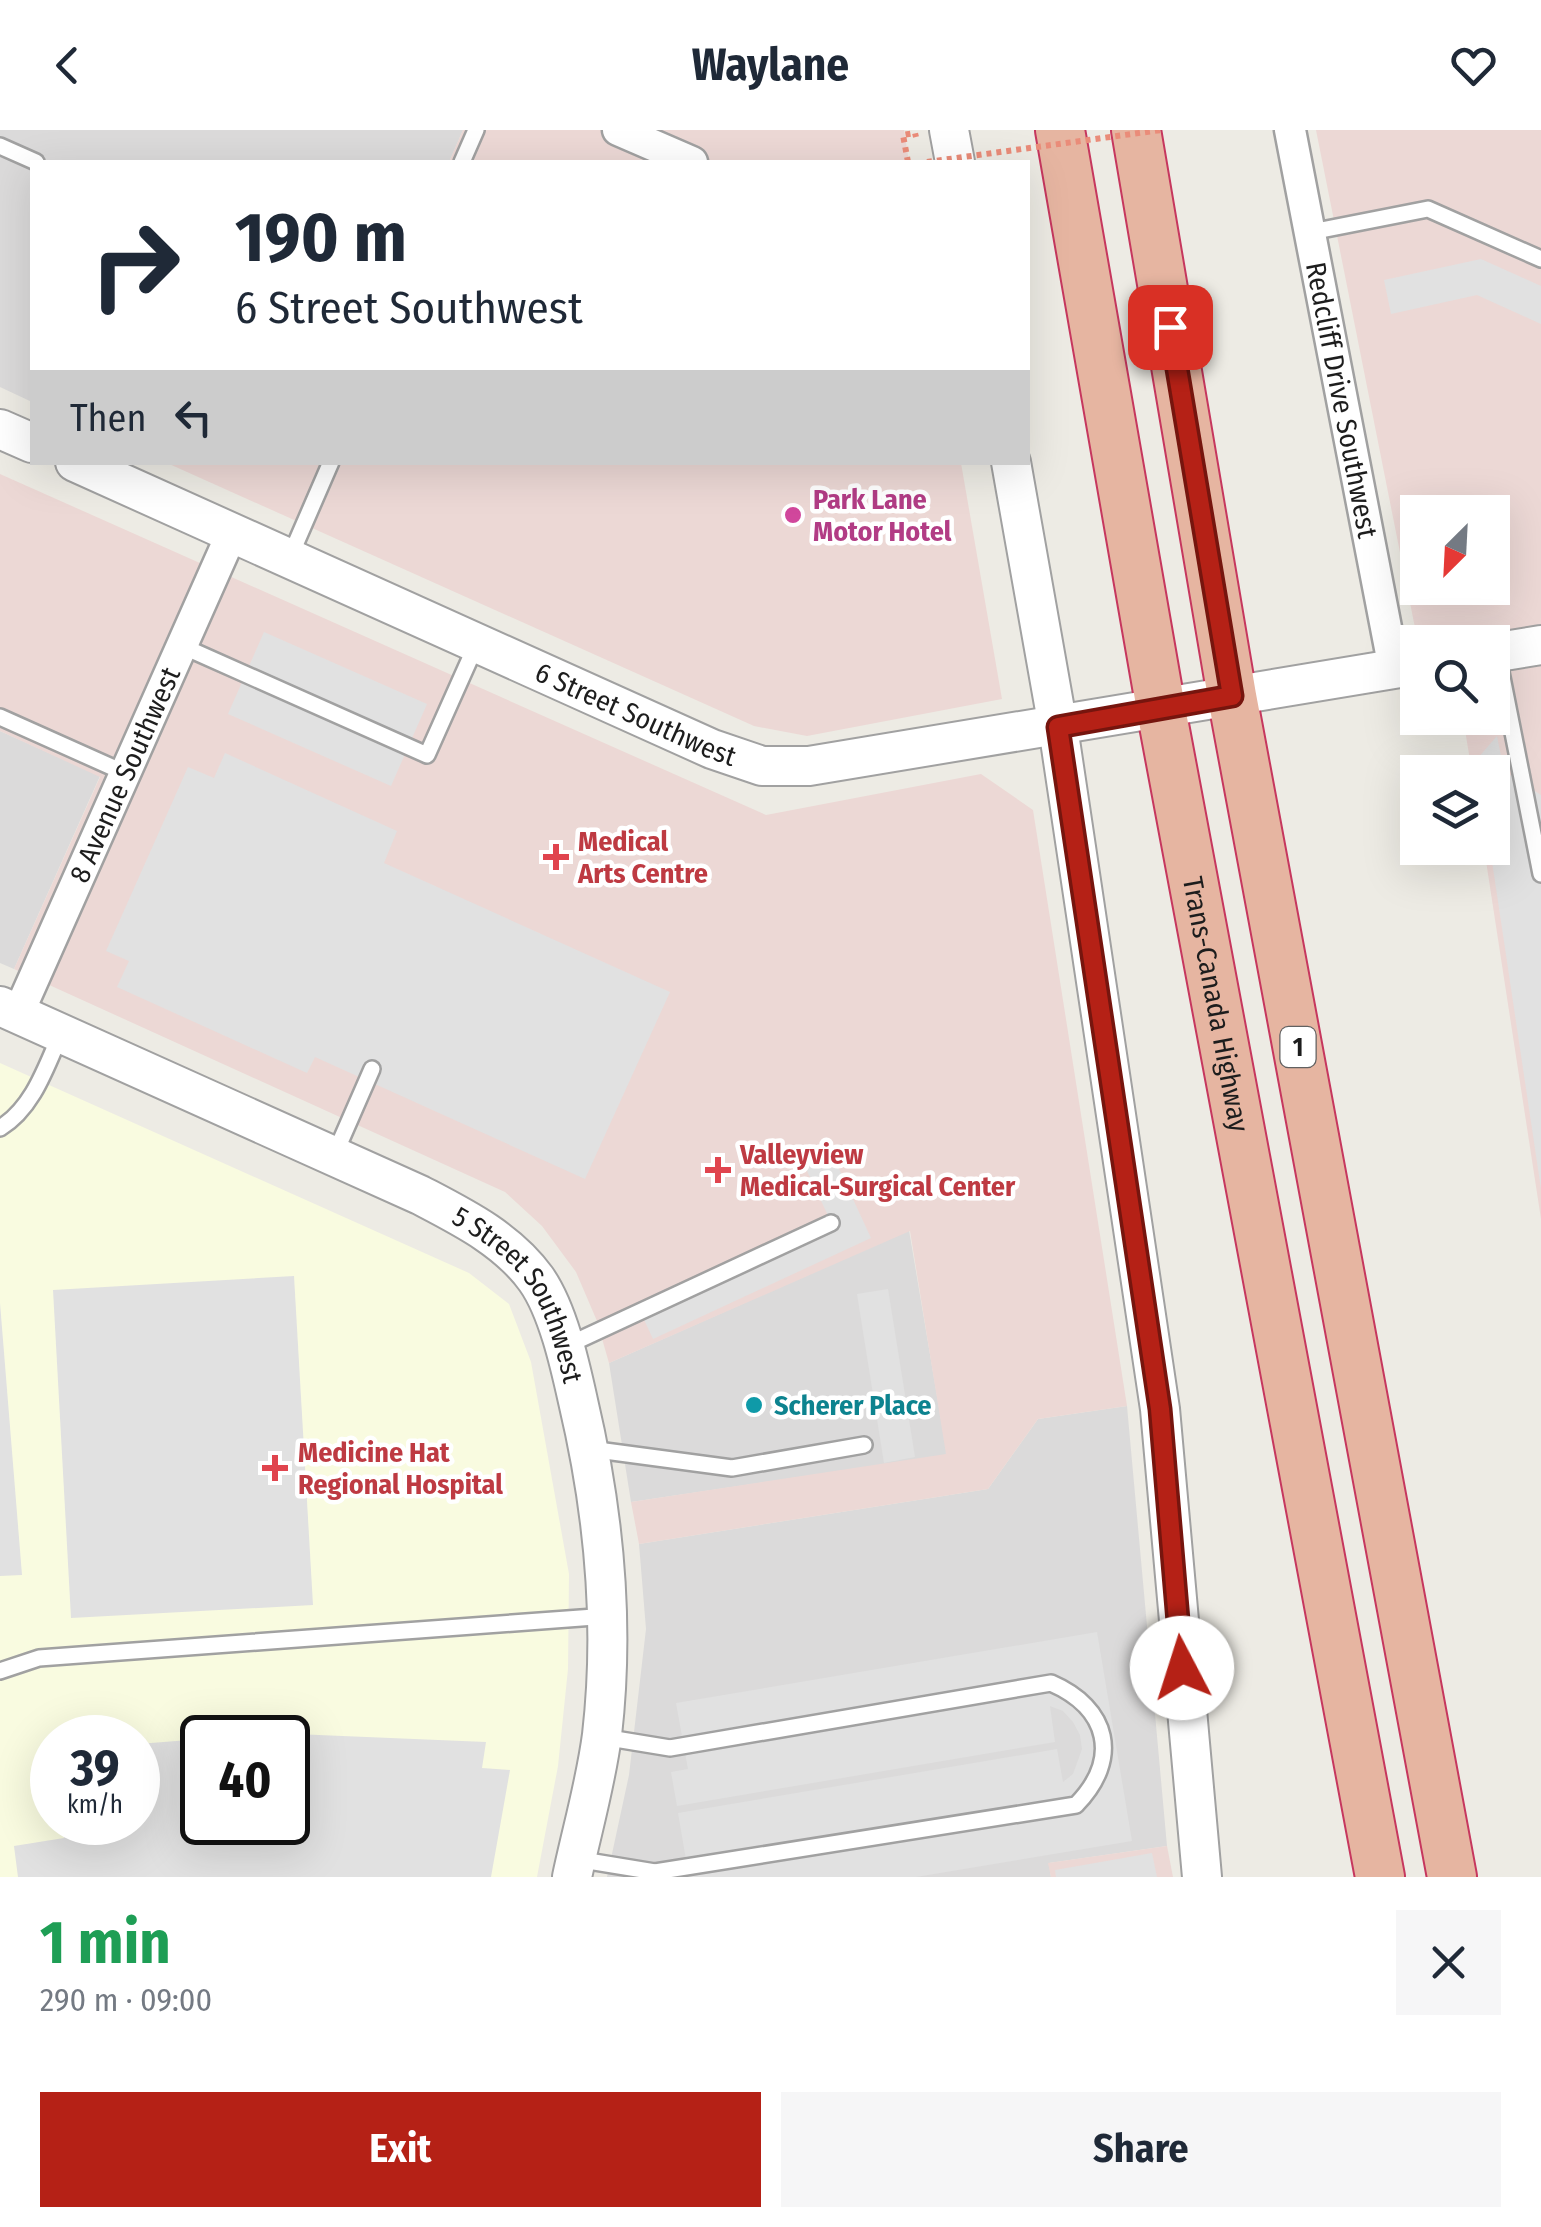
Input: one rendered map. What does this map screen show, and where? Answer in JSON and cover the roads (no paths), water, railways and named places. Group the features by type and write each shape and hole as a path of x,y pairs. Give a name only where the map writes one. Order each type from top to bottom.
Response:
{"highway":[{"name":"Trans-Canada Highway","path":"1060,130 1161,709 1380,1877"},
{"name":"1","path":"1136,130 1232,696 1452,1877"}],"street":[{"path":"618,130 687,160"},
{"path":"964,130 968,160"},
{"name":"Redcliff Drive Southwest","path":"1290,130 1400,640"},
{"path":"932,132 953,160"},
{"path":"0,429 30,443"},
{"name":"6 Street Southwest","path":"82,465 712,750 762,766 809,766 1400,668"},
{"path":"1013,465 1058,727 1160,1409 1202,1877"},
{"name":"8 Avenue Southwest","path":"9,1010 125,774 232,533"},
{"path":"1510,650 1541,645"},
{"name":"5 Street Southwest","path":"9,1010 420,1194 487,1230 536,1280 566,1346 590,1449 606,1553 608,1616 602,1736 574,1868"}],"lane":[{"path":"463,160 476,130"},
{"path":"0,146 32,160"},
{"path":"1311,232 1428,209 1541,260"},
{"path":"289,559 330,465"},
{"path":"182,646 427,755 477,644"},
{"path":"0,717 125,774"},
{"path":"1510,725 1541,874"},
{"path":"0,1128 14,1119 36,1090 61,1033"},
{"path":"334,1156 372,1069"},
{"path":"566,1346 831,1223"},
{"path":"590,1449 732,1468 864,1445"},
{"path":"0,1671 39,1658 608,1616"},
{"path":"574,1868 655,1872 1076,1805 1093,1788 1104,1750 1099,1724 1089,1706 1074,1693 1051,1684 670,1748 602,1736"}],"place":[{"name":"Park Lane Motor Hotel","path":"793,515"},
{"name":"Medical Arts Centre","path":"556,857"},
{"name":"Valleyview Medical-Surgical Center","path":"718,1170"},
{"name":"Scherer Place","path":"754,1405"},
{"name":"Medicine Hat Regional Hospital","path":"275,1468"}]}
